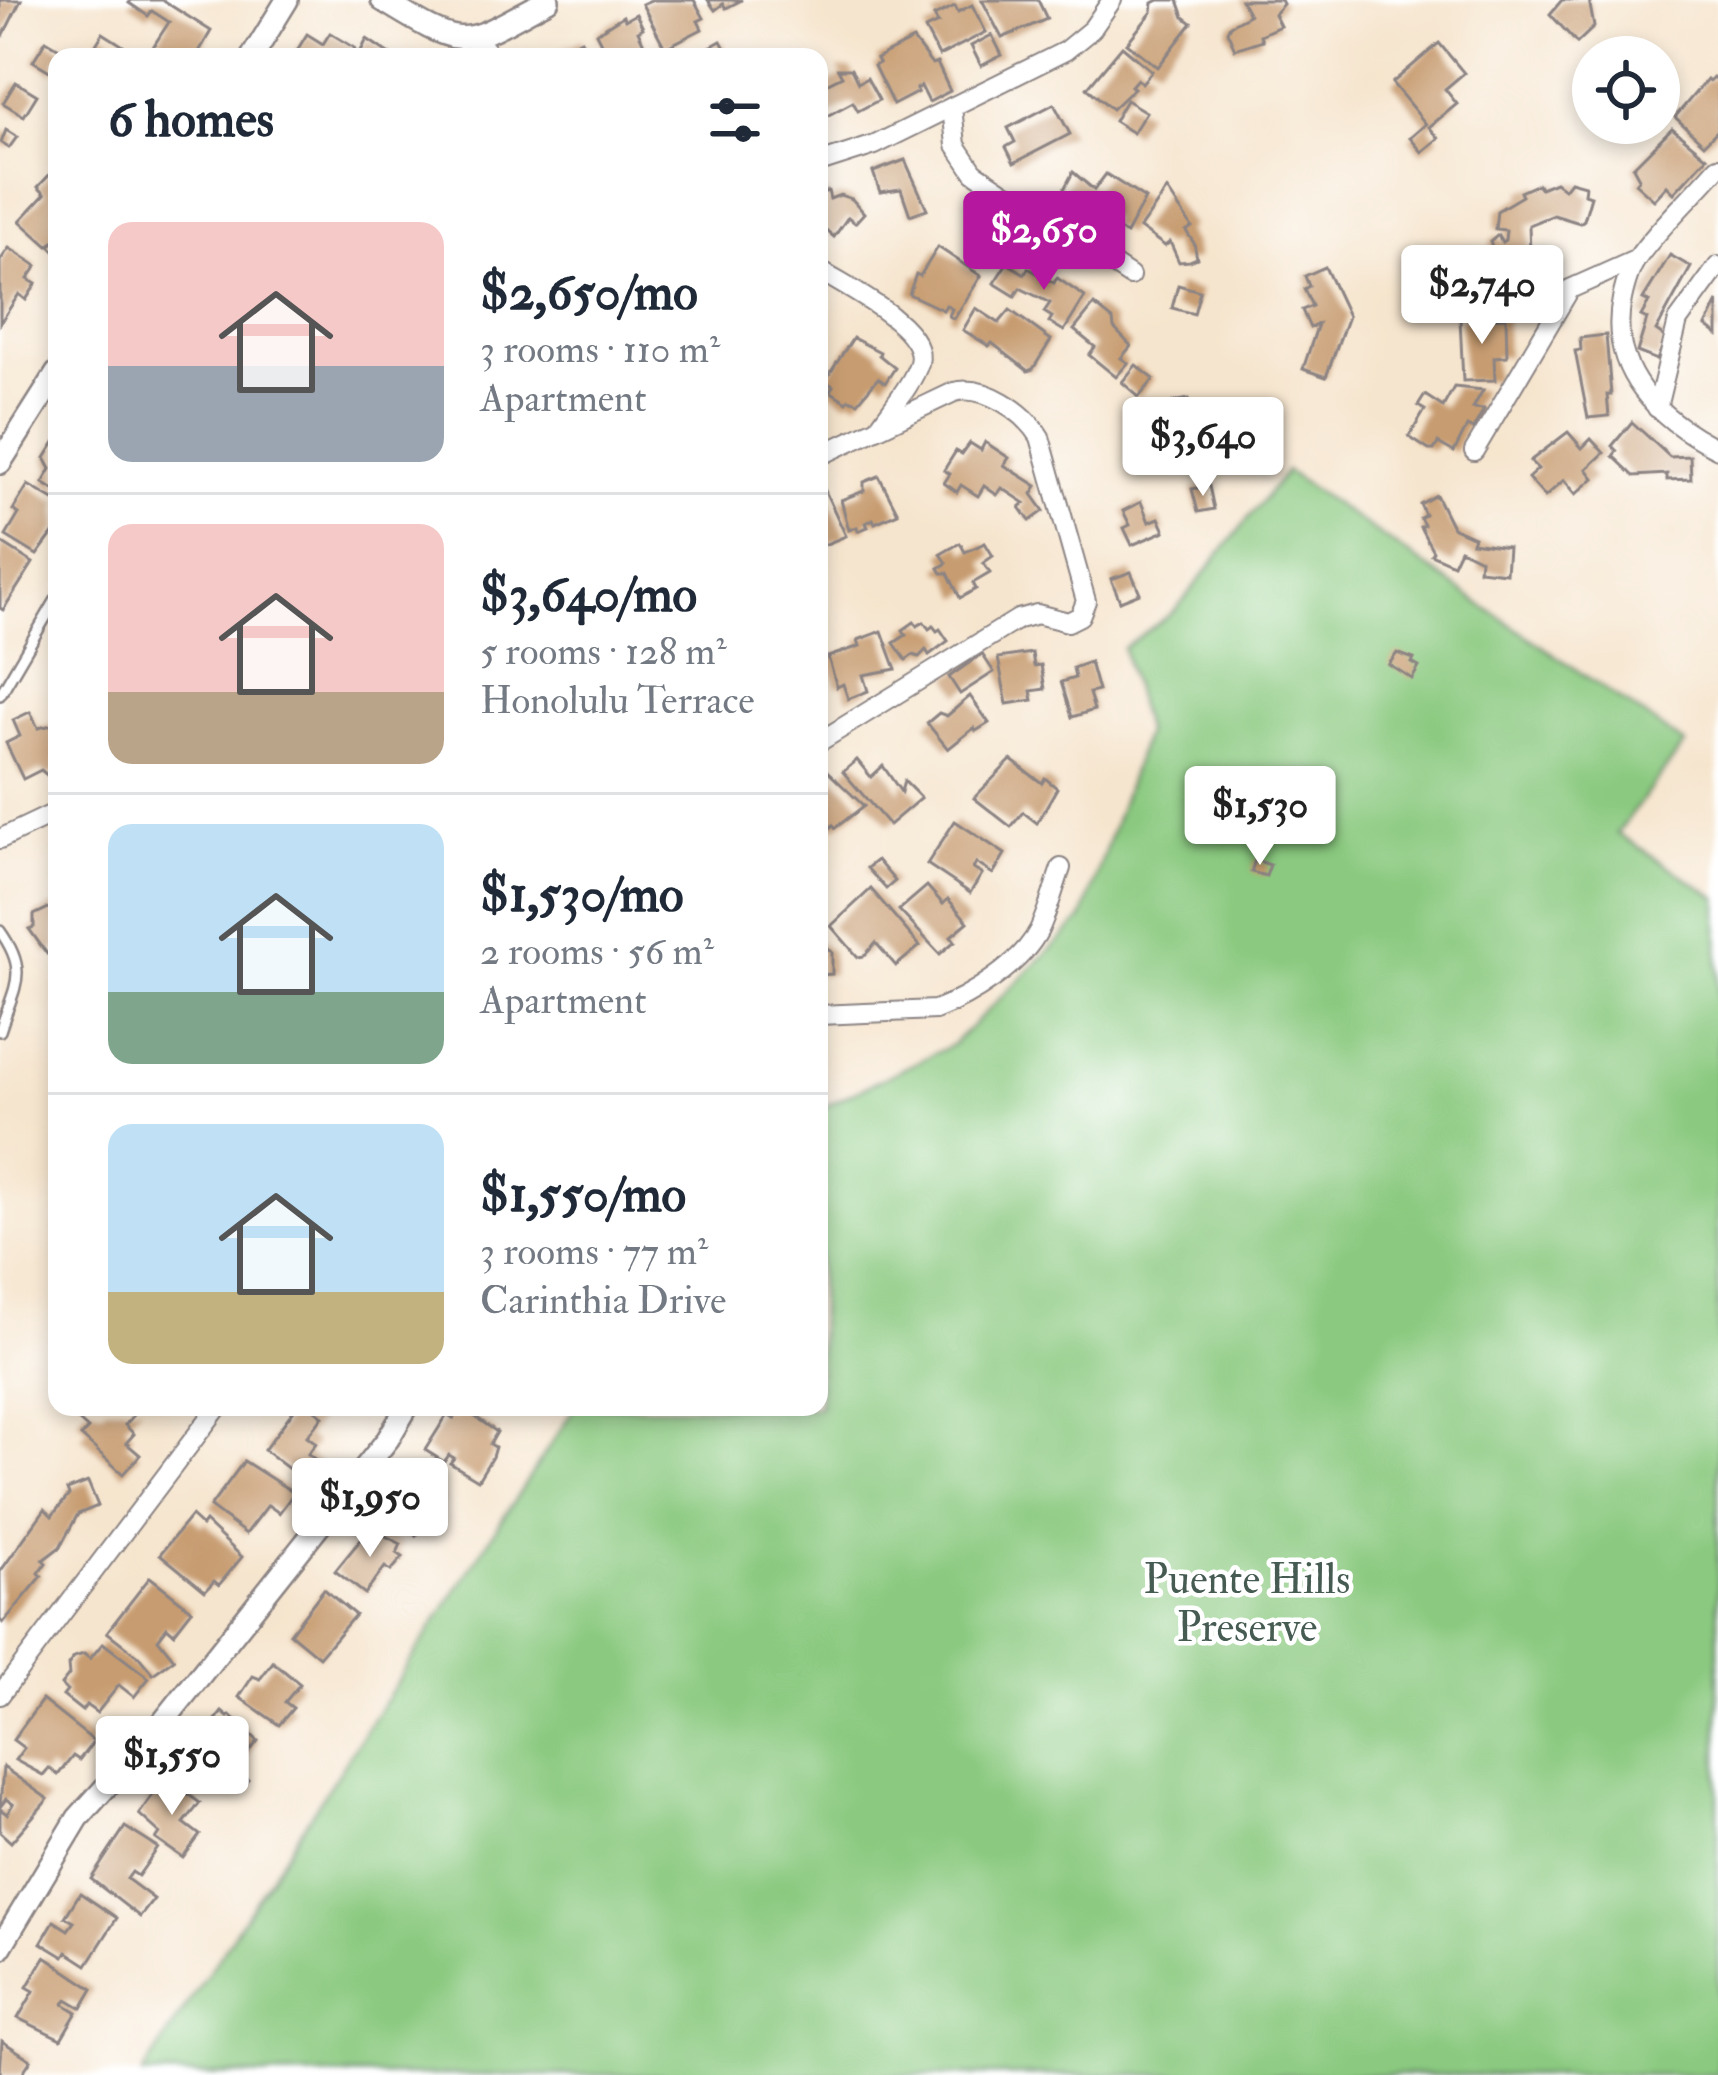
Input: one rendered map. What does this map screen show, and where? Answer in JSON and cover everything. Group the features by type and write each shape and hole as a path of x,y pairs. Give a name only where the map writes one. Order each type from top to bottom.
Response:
{"street":[{"path":"258,48 287,0"},
{"path":"382,0 449,39 476,38 548,0"},
{"path":"828,160 875,146 1065,50 1092,29 1112,0"},
{"path":"476,38 484,48"},
{"path":"952,107 956,146 974,172 1130,276"},
{"path":"1474,452 1570,289 1635,260 1718,167"},
{"path":"1635,260 1620,308 1621,355 1657,408 1718,448"},
{"path":"1657,408 1678,321 1718,266"},
{"path":"828,276 908,328 915,338 920,358 916,368 878,428"},
{"path":"828,451 972,388 1032,424 1040,436 1086,601 1080,616 1068,622 1037,614 1018,619 828,736"},
{"path":"0,463 48,404"},
{"path":"0,839 48,816"},
{"path":"828,1015 935,1010 950,1004 999,972 1039,931 1061,868"},
{"path":"0,1695 211,1416"},
{"path":"0,1948 79,1818 167,1717 402,1416"}],"lane":[{"path":"0,695 48,613"},
{"path":"0,932 17,955 19,969 0,1031"}],"green space":[{"name":"Puente Hills Preserve","path":"1286,471 1685,744 1617,833 1718,898 1718,2075 142,2075 569,1416 828,1416 828,1105 952,1045 1082,919 1145,733 1123,648 1174,612"}],"building":[{"path":"0,0 21,0 3,36 0,34"},
{"path":"162,0 211,31 201,48 152,48 169,22 129,3"},
{"path":"694,0 704,18 698,21 702,29 665,48 642,4"},
{"path":"708,0 742,0 715,10"},
{"path":"982,0 1038,0 1047,19 1002,38"},
{"path":"1159,0 1178,0 1184,17 1192,23 1158,67 1127,43"},
{"path":"1241,0 1281,0 1283,4 1274,14 1280,26 1260,35 1262,40 1235,49 1227,31 1249,15"},
{"path":"1562,0 1589,0 1594,27 1584,36 1572,38 1550,14"},
{"path":"972,5 986,32 939,56 925,29 938,23 934,16 955,6 958,12"},
{"path":"636,14 644,44 604,48 596,33 623,16 625,20"},
{"path":"103,33 126,48 94,48"},
{"path":"330,33 355,48 298,48 307,34 323,44"},
{"path":"992,35 1002,55 981,66 971,46"},
{"path":"46,40 59,48 48,48 48,70 33,61"},
{"path":"913,40 932,65 937,63 950,91 929,102 921,86 893,105 874,66 879,63 876,59"},
{"path":"1439,43 1464,73 1445,89 1457,104 1429,127 1439,138 1422,152 1410,138 1426,124 1392,83"},
{"path":"1122,46 1152,71 1142,83 1137,79 1112,109 1087,88"},
{"path":"838,69 851,69 858,83 867,78 879,100 858,111 853,102 828,115 828,83 842,76"},
{"path":"1713,77 1718,81 1718,130 1704,144 1680,122 1680,111"},
{"path":"16,82 37,95 24,116 3,103"},
{"path":"1126,100 1146,112 1133,133 1114,121"},
{"path":"1054,104 1070,134 1014,163 1006,147 1015,142 1008,128"},
{"path":"6,130 17,137 9,148 1,143"},
{"path":"1680,135 1707,157 1674,193 1667,186 1654,200 1635,183 1639,178 1633,167 1656,144 1680,144"},
{"path":"905,160 927,209 910,215 901,189 880,192 873,172"},
{"path":"1073,172 1094,190 1106,174 1145,199 1126,234 1109,224 1113,218 1062,193"},
{"path":"48,176 48,246 20,221 45,194 38,187"},
{"path":"1570,181 1585,185 1584,194 1591,196 1584,220 1580,223 1554,215 1529,225 1530,255 1493,273 1483,251 1492,247 1490,242 1498,235 1505,240 1506,230 1495,229 1497,211 1538,184 1540,188 1555,182 1564,189"},
{"path":"1167,190 1192,227 1186,231 1197,258 1190,261 1179,262 1170,242 1165,246 1140,228"},
{"path":"828,191 830,199 840,195 852,199 864,213 855,223 848,217 834,237 828,232"},
{"path":"938,247 981,276 954,319 946,305 943,310 909,294 916,274 920,276"},
{"path":"9,248 37,266 28,279 36,284 26,300 19,294 0,323 0,261"},
{"path":"1670,255 1691,267 1656,331 1666,338 1657,360 1637,352 1647,319 1641,316 1649,302 1643,299"},
{"path":"1007,263 1025,274 1028,268 1054,283 1057,278 1085,297 1064,331 1049,322 1052,317 1044,312 1050,303 1020,288 1015,296 994,283"},
{"path":"1325,267 1348,316 1326,377 1303,369 1318,324 1310,328 1302,310 1312,306 1304,289 1309,286 1305,276"},
{"path":"1178,285 1200,291 1194,314 1172,308"},
{"path":"1718,302 1718,335 1706,326"},
{"path":"1094,305 1113,320 1114,328 1131,346 1121,358 1128,363 1116,377 1089,355 1095,347 1074,330"},
{"path":"976,308 999,323 1010,310 1051,340 1033,369 1028,371 992,343 989,346 963,330"},
{"path":"1506,317 1507,356 1494,357 1495,380 1463,381 1460,319"},
{"path":"1606,335 1609,416 1588,418 1575,351 1581,350 1580,338"},
{"path":"853,338 880,352 895,368 885,383 878,378 858,402 847,402 830,391 833,386 828,376"},
{"path":"1136,365 1154,379 1139,397 1122,382"},
{"path":"1454,387 1483,390 1473,408 1484,409 1473,429 1467,426 1454,452 1438,443 1429,450 1409,437 1425,410 1418,406 1425,395 1443,407"},
{"path":"1189,399 1196,414 1215,410 1224,452 1187,460 1174,402"},
{"path":"1632,422 1670,457 1690,456 1691,479 1667,480 1667,474 1634,476 1613,456 1617,451 1612,446"},
{"path":"1568,432 1582,448 1591,439 1604,453 1587,469 1594,478 1576,494 1564,480 1545,497 1528,478 1538,469 1530,461"},
{"path":"985,442 1009,458 1004,465 1037,486 1032,494 1044,511 1030,521 1020,507 1025,503 1002,488 997,495 984,486 978,496 961,485 957,492 944,483 950,474 944,470 956,451 962,454 970,443 981,450"},
{"path":"879,476 898,513 875,523 873,519 858,531 857,527 849,530 841,500 864,491 864,482"},
{"path":"28,485 48,497 48,540 37,555 6,536 19,514 13,510"},
{"path":"1209,486 1214,509 1198,512 1192,489"},
{"path":"1436,495 1452,527 1474,537 1472,542 1508,547 1506,573 1479,570 1480,559 1460,549 1453,564 1431,554 1420,527 1425,515 1420,504"},
{"path":"828,497 846,536 828,543"},
{"path":"1141,502 1149,522 1159,518 1165,531 1132,545 1123,511"},
{"path":"0,542 33,563 3,610 0,608"},
{"path":"960,543 965,552 985,543 993,556 983,563 990,573 960,598 948,573 939,568 947,563 941,554"},
{"path":"1131,572 1140,593 1120,601 1111,579"},
{"path":"914,622 940,629 948,641 929,655 926,650 906,660 894,643"},
{"path":"882,631 896,669 863,675 868,691 848,699 843,684 837,687 828,657 860,646 858,640"},
{"path":"1032,653 1034,666 1041,665 1045,689 1031,691 1033,700 1007,704 998,658"},
{"path":"1397,653 1414,659 1412,663 1419,667 1412,679 1389,664"},
{"path":"982,654 994,672 960,694 949,677"},
{"path":"1090,662 1098,691 1089,693 1094,710 1072,717 1061,682 1075,678 1073,668"},
{"path":"970,696 989,723 974,728 948,749 927,723 939,713 947,716"},
{"path":"30,712 38,728 48,726 48,776 41,770 23,779 6,743 20,736 13,720"},
{"path":"857,760 871,777 883,766 901,792 904,781 921,798 889,825 843,772"},
{"path":"1011,760 1057,788 1037,823 1023,812 1011,827 974,798"},
{"path":"828,772 864,806 835,828 828,829"},
{"path":"955,821 1005,854 993,874 976,863 973,869 982,874 970,893 927,864"},
{"path":"877,860 895,881 886,889 867,868"},
{"path":"1255,860 1270,865 1266,876 1251,872"},
{"path":"927,886 943,904 948,899 968,922 940,954 899,910"},
{"path":"871,889 920,946 896,966 876,943 858,957 831,926"},
{"path":"48,908 47,954 29,929 34,927 34,915"},
{"path":"828,949 832,952 832,974 828,974"},
{"path":"133,1416 125,1425 134,1434 126,1443 140,1455 123,1474 81,1436 88,1429 77,1419"},
{"path":"289,1416 323,1416 307,1436 316,1443 308,1454 325,1467 311,1486 264,1450"},
{"path":"446,1416 474,1416 497,1432 490,1444 495,1447 492,1457 478,1480 450,1463 454,1458 449,1455 444,1462 425,1450"},
{"path":"244,1461 294,1493 279,1513 268,1505 246,1534 210,1507"},
{"path":"409,1472 444,1498 416,1536 387,1514 401,1496 395,1491"},
{"path":"88,1482 98,1506 78,1514 60,1547 43,1560 42,1576 3,1623 0,1572 45,1509 52,1516 69,1495 67,1490"},
{"path":"191,1516 202,1526 205,1522 242,1557 219,1585 214,1581 205,1591 160,1554"},
{"path":"370,1528 401,1544 397,1553 403,1557 391,1571 385,1567 365,1594 335,1571"},
{"path":"150,1577 192,1610 174,1633 167,1627 158,1639 174,1659 153,1674 107,1632"},
{"path":"324,1589 355,1615 319,1657 290,1633"},
{"path":"103,1643 149,1678 134,1697 119,1685 97,1713 86,1705 82,1711 63,1696 67,1691 61,1685 74,1657 84,1654 90,1659"},
{"path":"273,1662 300,1684 285,1702 293,1708 279,1725 239,1697 253,1676 260,1679"},
{"path":"42,1700 94,1741 58,1775 49,1768 43,1775 15,1760 24,1748 13,1740"},
{"path":"222,1712 258,1741 235,1770 248,1780 238,1792 194,1762 208,1744 201,1739"},
{"path":"3,1767 48,1799 11,1842 0,1832 0,1809 7,1814 13,1804 6,1799 0,1807"},
{"path":"171,1782 200,1803 184,1823 200,1835 183,1858 156,1839 160,1833 139,1814 157,1789 163,1793"},
{"path":"125,1827 158,1848 138,1876 132,1872 127,1879 154,1899 140,1917 91,1879"},
{"path":"80,1893 117,1918 87,1965 41,1943 54,1921 68,1930 74,1922 65,1917"},
{"path":"45,1957 93,1989 82,2008 67,1999 64,2004 77,2012 61,2039 18,2018 34,1991 27,1987"},
{"path":"2,2041 31,2060 21,2075 0,2075"}]}
